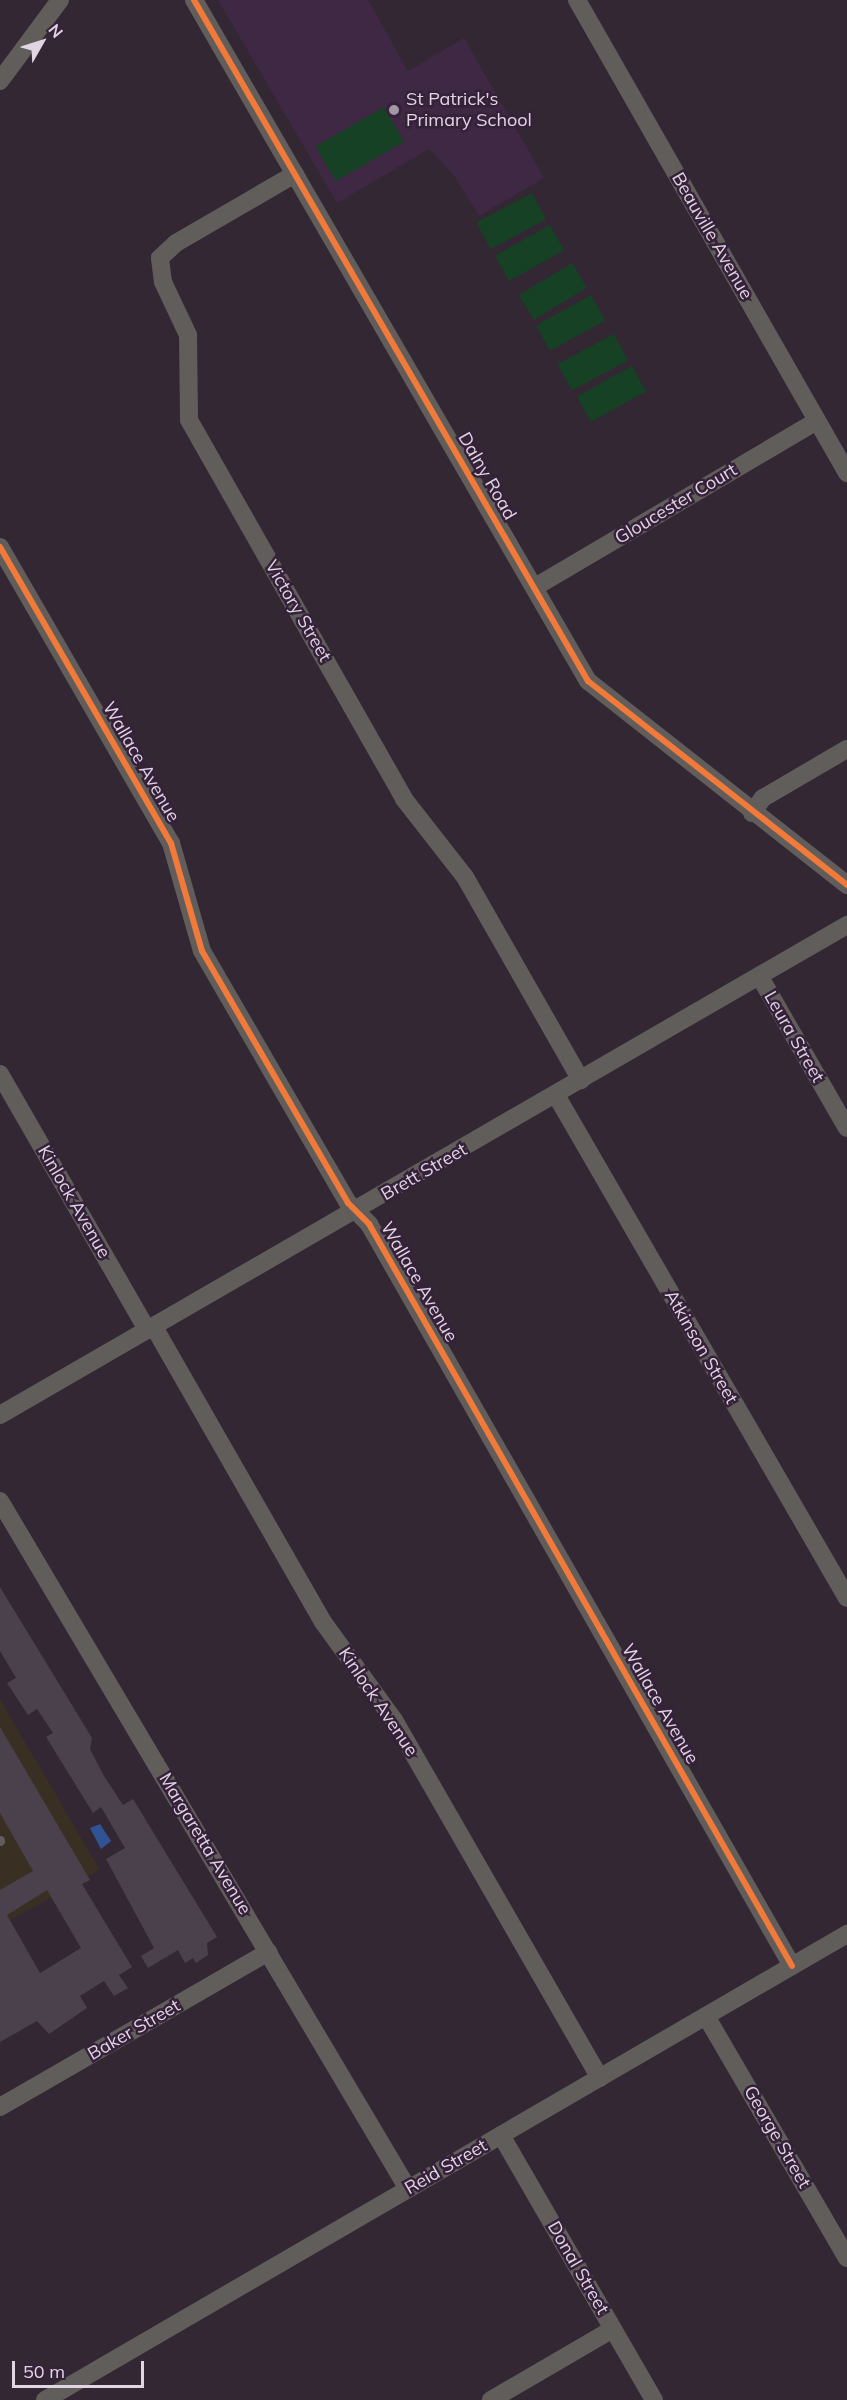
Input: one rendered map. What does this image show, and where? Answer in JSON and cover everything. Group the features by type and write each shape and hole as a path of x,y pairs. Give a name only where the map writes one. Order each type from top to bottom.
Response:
{"street":[{"path":"0,81 60,0"},
{"name":"Dalny Road","path":"194,0 595,690 847,885"},
{"name":"Beauville Avenue","path":"577,0 847,473"},
{"name":"Victory Street","path":"295,174 176,243 160,258 163,282 188,335 189,420 404,799 465,877 581,1080"},
{"name":"Gloucester Court","path":"535,587 817,421"},
{"name":"Wallace Avenue","path":"0,548 171,843 202,951 357,1211 792,1966"},
{"path":"752,813 764,798 847,749"},
{"name":"Brett Street","path":"0,1415 357,1211 847,925"},
{"name":"Leura Street","path":"760,977 847,1128"},
{"name":"Kinlock Avenue","path":"0,1074 323,1622 394,1720 600,2078"},
{"name":"Atkinson Street","path":"556,1095 847,1598"},
{"name":"Margaretta Avenue","path":"0,1501 408,2189"},
{"name":"Reid Street","path":"45,2400 847,1935"},
{"name":"Baker Street","path":"0,2107 268,1952"},
{"name":"George Street","path":"706,2016 847,2258"},
{"name":"Donal Street","path":"501,2135 654,2400"},
{"path":"491,2400 613,2329"}],"shaded area":[{"name":"St Patrick's Primary School","path":"218,0 368,0 408,71 464,38 544,178 479,216 454,175 429,149 337,203"},
{"path":"0,1699 100,1870 0,1926"}],"green space":[{"path":"384,107 404,142 336,181 316,146"},
{"path":"532,193 546,219 490,249 476,223"},
{"path":"550,225 564,250 509,281 495,256"},
{"path":"572,263 587,288 534,320 519,295"},
{"path":"591,295 605,320 550,351 536,326"},
{"path":"614,334 628,360 572,391 557,364"},
{"path":"632,366 646,391 591,422 577,397"}],"water":[{"path":"100,1824 111,1841 101,1849 90,1828"}],"building":[{"path":"0,1587 92,1738 90,1749 104,1776 123,1805 133,1799 217,1937 207,1943 208,1955 196,1963 193,1958 185,1963 178,1950 148,1968 141,1956 154,1948 106,1859 125,1848 101,1807 93,1813 46,1737 53,1733 37,1709 28,1715 7,1683 16,1678 0,1651"},
{"path":"0,1727 90,1880 82,1884 132,1967 119,1975 128,1988 114,1996 104,1981 80,1996 87,2008 49,2034 37,2021 0,2042 0,1890 33,1871 0,1813","holes":["47,1890 81,1948 40,1973 7,1915"]}],"cycle path":[{"path":"194,0 588,681 847,885"},
{"path":"0,547 171,843 202,951 348,1203 369,1224 792,1966"}],"place":[{"name":"St Patrick's Primary School","path":"394,110"}]}
